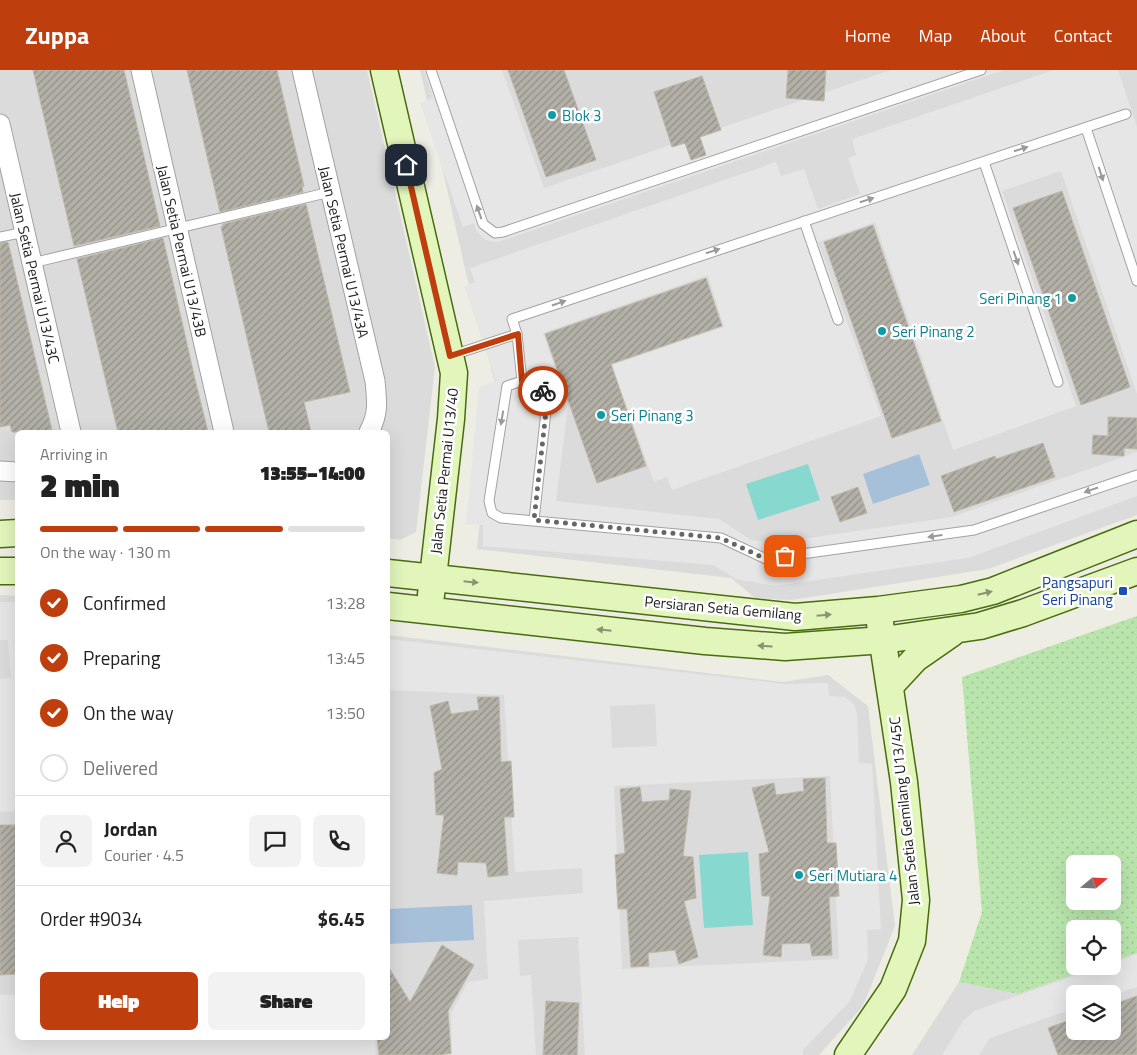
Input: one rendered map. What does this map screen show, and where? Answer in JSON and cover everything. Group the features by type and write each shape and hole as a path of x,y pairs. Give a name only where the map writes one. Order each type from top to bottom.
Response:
{"street":[{"name":"Jalan Setia Permai U13/43B","path":"141,70 224,430"},
{"name":"Jalan Setia Permai U13/43A","path":"302,70 375,381 378,405 375,420 370,430"},
{"name":"Jalan Setia Permai U13/40","path":"384,70 454,373 452,419 429,610"},
{"name":"Jalan Setia Permai U13/43C","path":"0,124 71,430"},
{"path":"0,471 15,472"},
{"path":"0,534 15,533"},
{"name":"Persiaran Setia Gemilang","path":"390,573 795,617 878,610 961,598 993,591 1137,534"},
{"path":"0,572 15,571"},
{"name":"Persiaran Setia Gemilang","path":"390,606 714,642 785,647 884,640 980,626 1023,613 1137,571"},
{"name":"Jalan Setia Gemilang U13/45C","path":"848,1055 893,989 912,941 916,900 904,782 878,610"},
{"path":"843,643 869,664 890,686 916,658 956,630"}],"lane":[{"path":"432,70 483,224 495,233 503,232 981,70"},
{"path":"522,381 518,334 512,319 1126,114"},
{"path":"1086,128 1137,281"},
{"path":"984,162 1058,382"},
{"path":"32,263 330,192"},
{"path":"804,220 838,320"},
{"path":"0,237 25,232"},
{"path":"450,356 518,334"},
{"path":"534,520 547,402 541,387 522,381 507,386 489,501 492,513 501,518 721,538 766,559 974,530 1137,475"}],"shaded area":[{"path":"0,70 367,70 435,367 416,532 400,540 390,538 390,430 15,430 15,500 0,500"},
{"name":"Pangsapuri Seri Pinang","path":"420,70 1137,70 1137,515 988,569 792,600 755,598 731,578 477,549 495,383 466,273"},
{"path":"424,70 502,70 544,188 891,70 1004,70 498,242 486,240 477,232 474,223 463,227 420,103 433,98"},
{"name":"Pangsapuri Seri Pinang","path":"1054,70 1118,70 1137,127 1137,394 1061,171 1002,191 1076,406 953,450 875,222 818,242 881,416 672,490 667,477 654,482 612,365 724,327 708,275 543,333 568,406 556,501 719,519 751,540 775,543 952,517 1137,452 1137,496 968,558 775,586 736,579 713,565 483,546 483,525 466,525 479,387 496,381 464,286 475,282 470,268 776,162 781,176 804,169 818,209 860,194 848,158 856,155 852,139"},
{"path":"919,454 930,485 873,504 863,474"},
{"path":"808,464 820,500 758,520 746,484"},
{"path":"0,595 15,596 15,1040 390,1040 390,635 783,682 828,675 868,706 895,926 863,1006 819,1055 0,1055"},
{"path":"0,602 15,602 15,811 0,812 0,679 11,678 8,640 0,640"},
{"path":"390,639 785,684 828,683 829,696 845,697 854,704 857,713 859,763 872,764 881,929 867,930 868,959 850,1001 803,1050 803,1055 585,1055 578,937 518,940 520,976 531,975 536,1055 452,1055 451,1013 468,982 488,979 484,901 583,893 582,868 515,872 504,695 390,690","holes":["655,704 657,746 612,748 610,706","830,776 839,959 622,969 614,786"]},
{"path":"748,852 753,925 704,928 699,855"},
{"path":"472,905 474,940 390,944 390,909"},
{"path":"1137,953 1137,1055 912,1055 959,982 1018,994 1072,975 1121,975 1121,958"},
{"path":"1137,954 1137,987 1121,992 1121,985 1066,985 1066,1011 990,1038 979,1055 942,1055 964,1020 974,1011 1076,975 1121,975 1121,960"},
{"path":"0,995 15,995 15,1040 375,1040 376,1055 0,1055"}],"green space":[{"path":"1137,616 1137,953 1121,958 1121,920 1066,920 1066,975 1072,975 1018,994 959,982 982,912 962,677"}],"building":[{"path":"33,70 124,70 160,226 74,246"},
{"path":"187,70 277,70 304,186 302,187 303,192 220,212"},
{"name":"Blok 3","path":"508,70 564,70 596,160 546,177"},
{"path":"788,70 826,70 824,101 786,98"},
{"path":"702,76 721,130 700,137 706,155 691,160 685,143 672,147 654,92"},
{"name":"Seri Pinang 1","path":"1062,191 1130,387 1081,405 1013,208"},
{"path":"306,204 350,392 304,402 311,430 269,430 221,227 223,224"},
{"name":"Seri Pinang 2","path":"873,225 941,421 892,438 824,242"},
{"path":"163,238 208,430 118,430 77,259"},
{"path":"8,242 52,430 15,430 15,432 12,432 10,425 0,427 0,243"},
{"name":"Seri Pinang 3","path":"706,278 722,326 611,364 646,466 597,483 545,334"},
{"path":"1108,417 1137,418 1137,449 1124,448 1124,456 1092,454 1093,435 1108,436"},
{"path":"1043,443 1055,477 954,512 941,476 995,456 996,459"},
{"path":"858,487 867,513 840,522 831,497"},
{"path":"477,697 499,697 501,762 511,761 514,817 504,817 508,875 488,877 486,863 458,862 457,875 437,873 444,815 436,815 434,773 442,769 430,706 448,701 451,714 479,710"},
{"name":"Seri Mutiara 4","path":"825,778 827,843 836,843 839,896 829,897 832,955 812,956 810,943 782,944 781,957 763,955 770,896 762,896 759,854 769,852 752,788 774,783 776,795 804,791 803,779"},
{"path":"640,787 642,802 669,800 670,789 691,791 683,856 693,857 696,898 684,901 698,957 679,964 675,950 648,953 649,966 631,967 627,909 618,909 615,855 625,853 620,789"},
{"path":"0,825 15,825 15,974 0,975"},
{"path":"442,945 474,965 448,1011 451,1053 441,1055 379,1055 377,1040 390,1040 390,969 410,1002"},
{"path":"1137,996 1137,1055 1058,1055 1048,1028 1066,1021 1066,1040 1121,1040 1121,1002"},
{"path":"546,1001 579,1003 577,1055 543,1055"}],"way so far":[{"path":"543,391 547,402 534,520 721,538 766,559 785,556"}],"place":[{"name":"Blok 3","path":"552,115"},
{"name":"Seri Pinang 1","path":"1072,298"},
{"name":"Seri Pinang 2","path":"882,331"},
{"name":"Seri Pinang 3","path":"601,415"},
{"name":"Pangsapuri Seri Pinang","path":"1123,591"},
{"name":"Seri Mutiara 4","path":"799,875"}],"route":[{"path":"406,165 450,356 518,334 522,381 541,387 543,391"}]}
